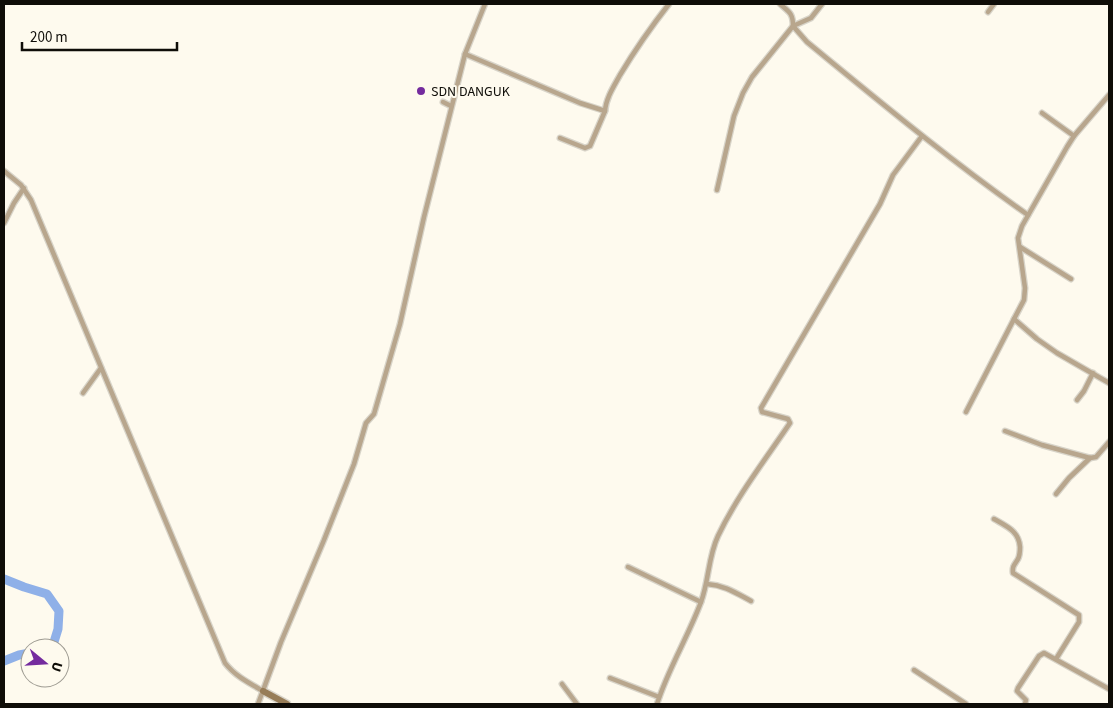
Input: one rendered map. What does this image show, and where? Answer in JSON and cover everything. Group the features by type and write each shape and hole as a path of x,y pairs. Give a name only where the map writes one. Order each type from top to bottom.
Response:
{"street":[{"path":"258,704 281,642 354,464 366,423 374,414 400,324 465,54 485,4"},
{"path":"560,138 585,148 590,146 605,111 609,96 623,70 642,39 669,4"},
{"path":"780,4 791,14 793,26 807,42 922,136 985,185 1028,215"},
{"path":"717,190 734,116 742,93 752,77 793,26 811,18 822,4"},
{"path":"988,12 994,4"},
{"path":"465,54 580,103 605,111"},
{"path":"966,412 1024,300 1025,288 1018,238 1028,215 1074,136 1109,95"},
{"path":"443,102 451,106"},
{"path":"1042,113 1074,136"},
{"path":"657,704 701,602 718,536 745,489 790,423 788,419 762,412 761,408 875,212 893,175 922,136"},
{"path":"4,171 24,188 31,200 225,663 237,676 287,704"},
{"path":"4,223 24,188"},
{"path":"1020,247 1071,279"},
{"path":"1014,320 1057,353 1109,383"},
{"path":"82,393 101,368"},
{"path":"1077,400 1093,373"},
{"path":"1005,431 1042,445 1090,458 1096,457 1109,442"},
{"path":"1056,494 1069,478 1090,458"},
{"path":"994,519 1013,531 1019,539 1020,555 1012,567 1013,573 1079,615 1079,622 1056,659"},
{"path":"628,567 701,602"},
{"path":"707,584 731,589 751,601"},
{"path":"1025,704 1026,700 1018,693 1018,688 1039,656 1044,653 1109,689"},
{"path":"914,670 966,704"},
{"path":"610,678 659,697"},
{"path":"562,684 578,704"}],"waterway":[{"path":"4,579 47,594 59,611 55,638"},
{"path":"4,661 20,655"}],"place":[{"name":"SDN DANGUK","path":"421,91"}]}
